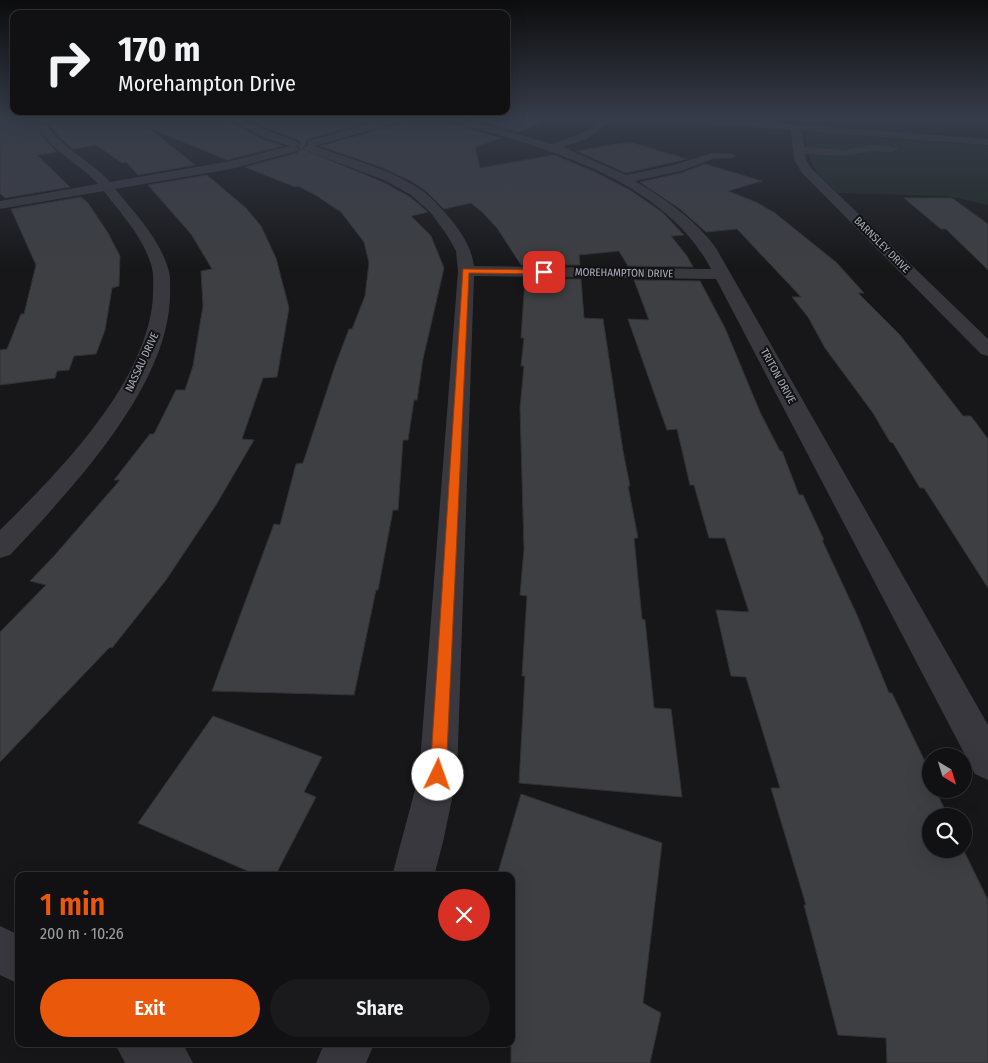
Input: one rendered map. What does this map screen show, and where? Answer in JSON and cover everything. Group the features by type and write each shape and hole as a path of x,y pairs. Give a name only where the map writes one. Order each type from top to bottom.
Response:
{"street":[{"name":"NASSAU DRIVE","path":"0,547 51,494 107,426 140,371 158,326 163,291 158,262 146,238 108,186 88,169"},
{"path":"0,205 205,169"},
{"path":"363,169 388,178 416,192 436,210 464,251 466,271 438,775 414,872"},
{"name":"TRITON DRIVE","path":"605,169 626,179 659,201 688,225 708,248 988,761"},
{"path":"626,179 673,169"},
{"name":"BARNSLEY DRIVE","path":"806,169 815,180 988,350"},
{"name":"MOREHAMPTON DRIVE","path":"466,271 722,274"},
{"path":"0,949 15,959"},
{"path":"144,1047 168,1063"},
{"path":"341,1063 349,1047"}],"shaded area":[{"path":"815,169 988,169 988,205 948,196 838,193 818,174"}],"building":[{"path":"0,169 51,169 70,187 5,198 0,193"},
{"path":"132,169 174,169 138,175"},
{"path":"249,169 350,169 383,182 410,197 428,212 411,216 431,236 444,268 423,359 417,400 414,400 408,440 403,440 398,510 393,510 378,590 376,590 354,695 212,691 274,524 280,525 296,464 303,463 335,366 349,329 352,329 365,296 369,263 364,242 341,212 317,196 298,186 295,187"},
{"path":"384,169 587,169 630,190 662,212 684,235 671,236 693,267 628,266 619,251 579,255 580,265 521,265 497,228 471,203 444,209 426,191 409,180"},
{"path":"616,169 645,169 626,173"},
{"path":"693,169 720,169 762,181 728,191 756,202 775,213 837,263 864,293 858,293 900,335 963,416 971,416 988,439 988,588 924,488 920,488 873,413 825,348 808,317 792,297 801,297 737,229 706,232 680,209 640,182"},
{"path":"207,175 246,208 261,226 276,258 289,308 277,377 263,378 242,439 254,440 216,505 166,580 112,648 110,647 0,762 0,632 46,585 30,581 120,480 114,480 150,434 154,434 176,390 185,390 193,366 203,306 201,271 212,269 191,234 148,185"},
{"path":"81,197 88,203 108,233 120,256 119,286 112,288 105,330 96,354 74,356 69,370 57,371 55,378 0,385 0,350 7,349 21,314 24,314 36,265 11,209"},
{"path":"904,198 952,198 988,224 988,270 946,229 941,229"},
{"path":"525,279 581,279 584,318 603,319 630,486 628,486 638,538 634,538 642,619 645,620 654,708 671,709 682,797 519,783 525,676 522,676 527,596 520,595 524,549 520,408 524,366 521,366 524,338 521,338"},
{"path":"634,280 700,281 725,328 760,412 780,451 782,451 799,495 803,495 824,540 822,540 857,615 889,693 892,693 922,755 922,798 939,798 944,808 922,808 922,858 967,858 988,900 988,1063 887,1063 886,1038 838,1035 804,905 806,905 771,788 780,788 746,677 731,676 716,610 749,612 725,538 709,538 694,485 690,485 677,429 667,430 628,319 649,320"},
{"path":"213,716 322,757 304,792 316,797 277,872 250,872 138,823"},
{"path":"521,794 662,843 643,1003 661,1013 650,1063 511,1063 511,1047 515,1047 515,872 498,872"}],"route":[{"path":"438,775 466,271 544,272"}]}
